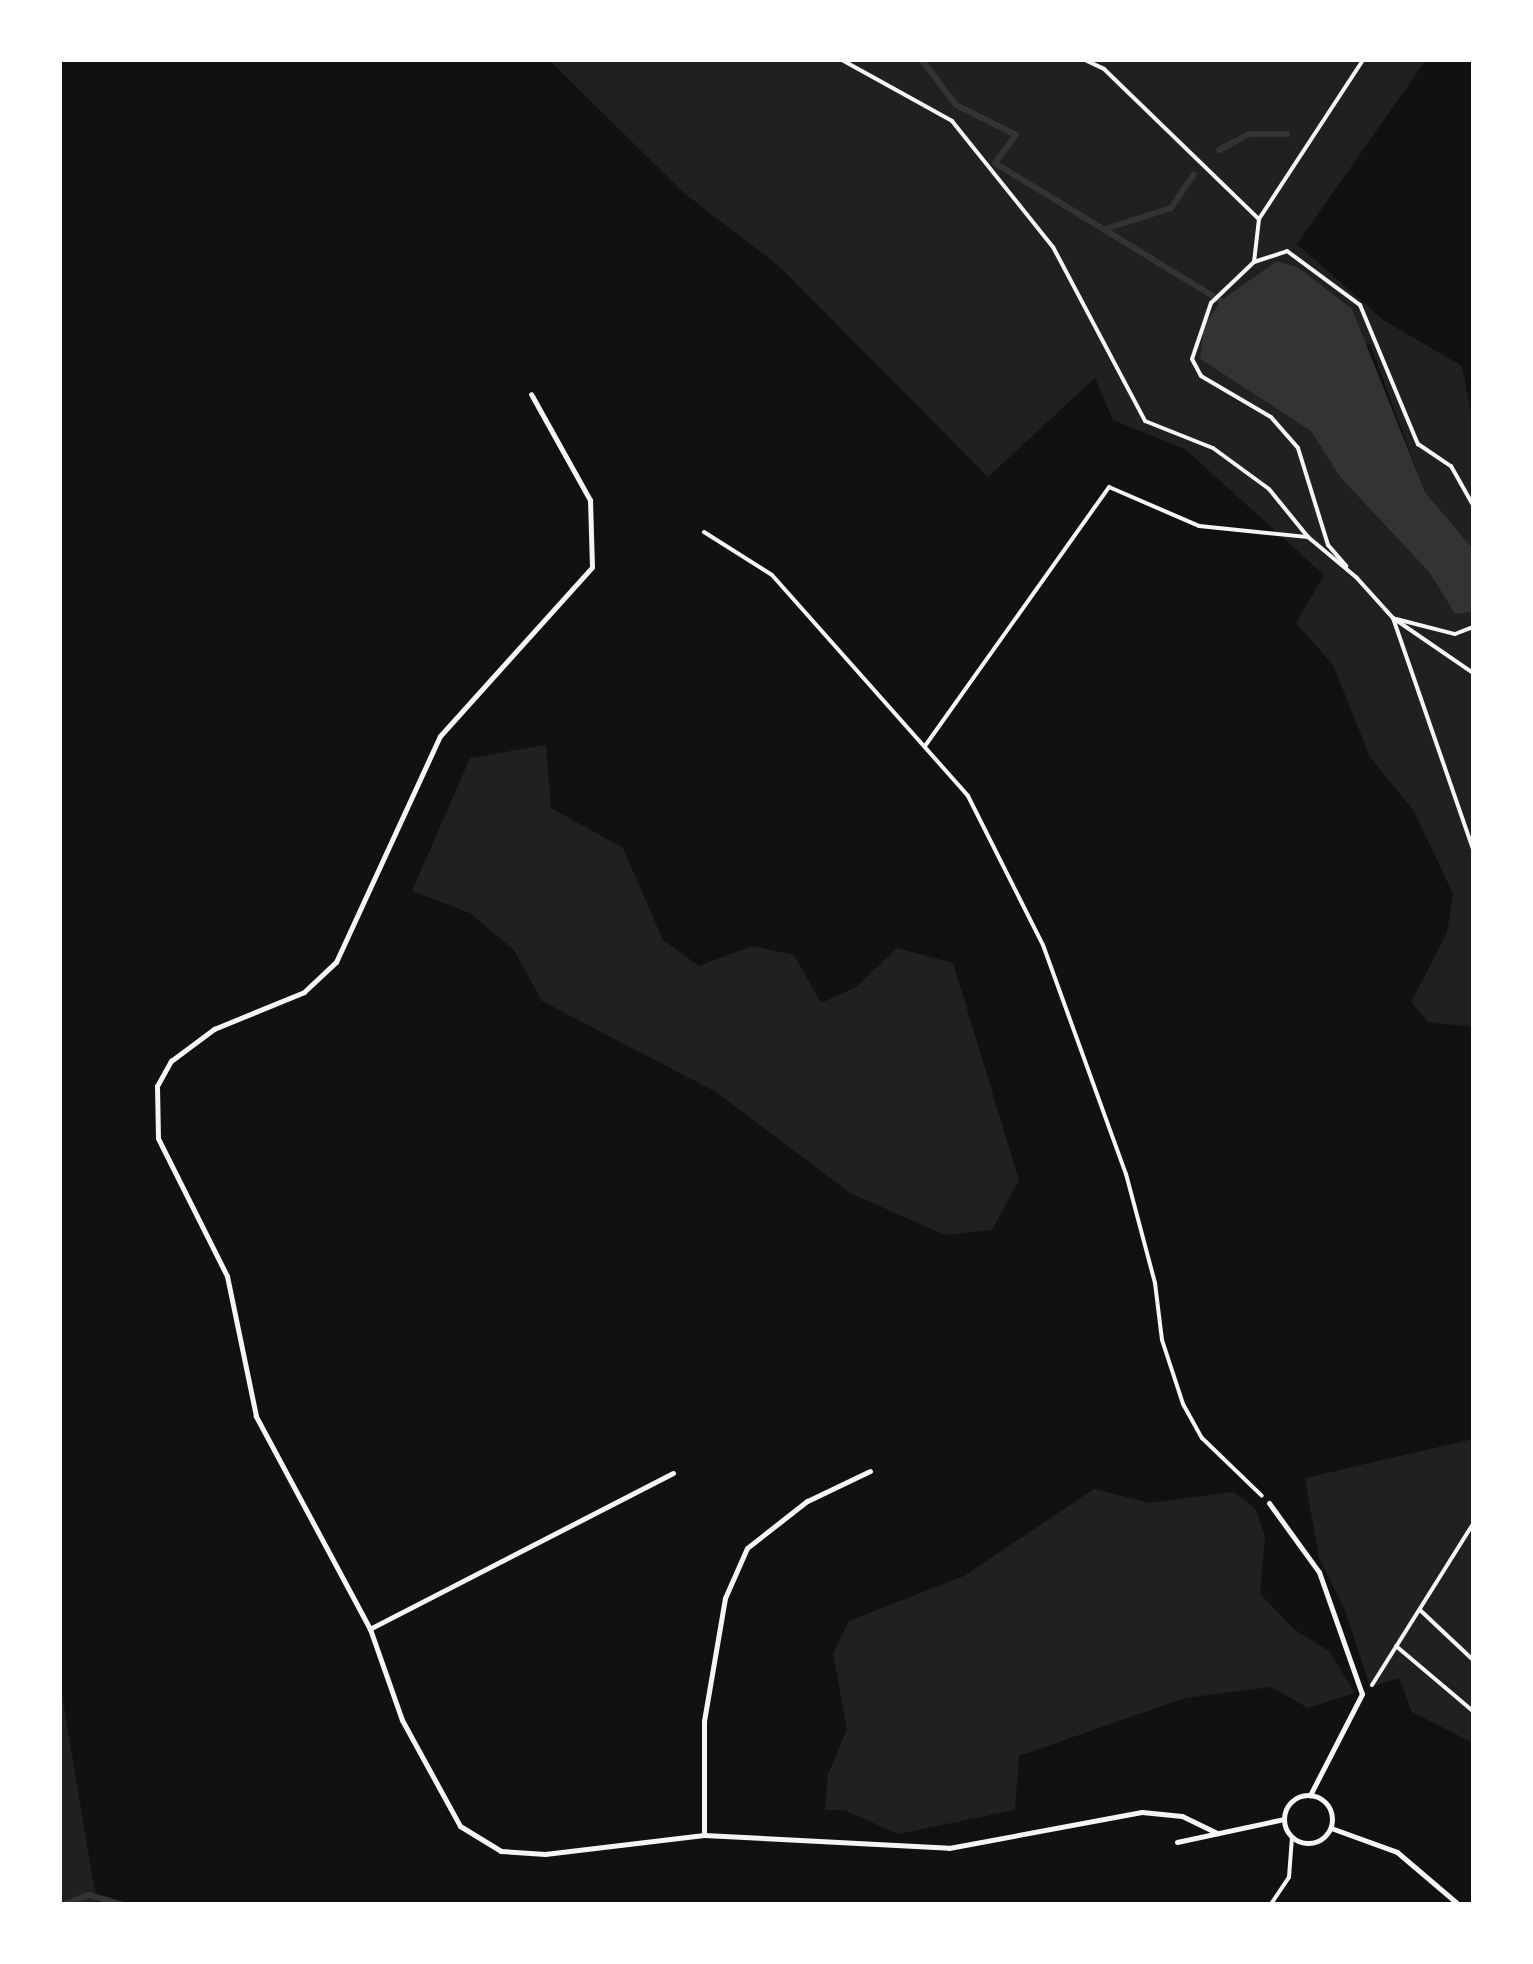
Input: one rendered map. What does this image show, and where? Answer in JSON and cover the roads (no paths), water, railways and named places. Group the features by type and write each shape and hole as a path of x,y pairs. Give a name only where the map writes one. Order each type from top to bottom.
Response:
{"lane":[{"path":"531,394 590,500 592,567 440,736 336,962 304,992 214,1029 171,1061 157,1086 158,1138 227,1276 256,1416 370,1628 402,1720 460,1826 500,1851 545,1854 704,1834 950,1848 1142,1812 1182,1816 1218,1833"},
{"path":"704,1834 704,1721 725,1598 747,1548 807,1501 870,1471"},
{"path":"370,1628 673,1473"},
{"path":"1270,1502 1319,1572 1362,1694 1310,1795 1294,1800 1284,1819"},
{"path":"1284,1819 1292,1837 1316,1842 1331,1828 1331,1811 1310,1795"},
{"path":"1177,1842 1284,1819"},
{"path":"1331,1828 1397,1852 1458,1904"}],"waterway":[{"path":"922,60 956,105 1016,135 995,163 1226,304"},
{"path":"1219,150 1249,134 1287,134"},
{"path":"1105,229 1171,208 1193,175"},
{"path":"65,1904 89,1895 121,1904"}]}
